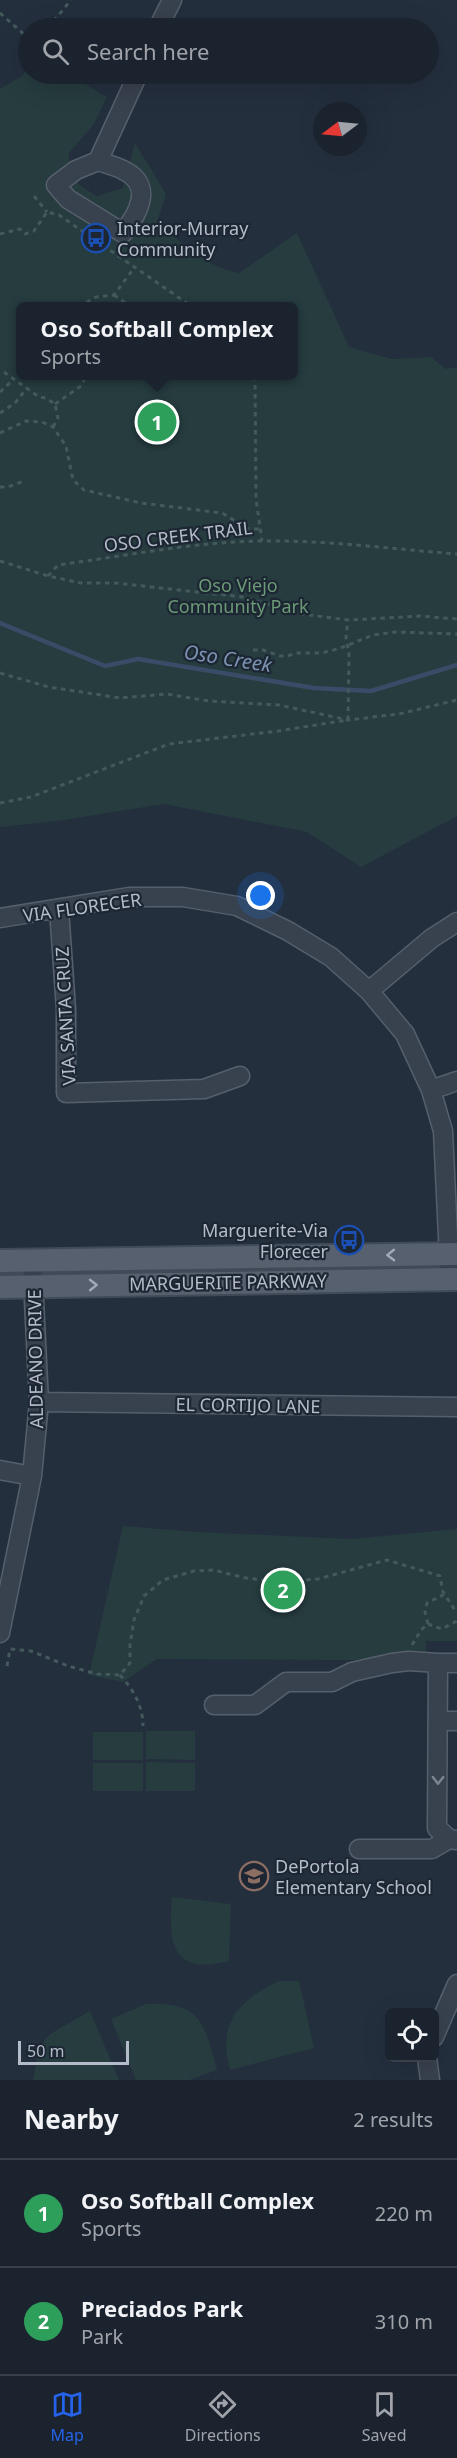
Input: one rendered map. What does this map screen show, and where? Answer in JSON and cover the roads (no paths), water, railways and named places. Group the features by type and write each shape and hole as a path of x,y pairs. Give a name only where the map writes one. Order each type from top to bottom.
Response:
{"main road":[{"name":"MARGUERITE PARKWAY","path":"0,1262 453,1254"},
{"name":"MARGUERITE PARKWAY","path":"0,1287 453,1279"}],"street":[{"path":"163,18 172,0"},
{"path":"98,160 127,171 138,184 141,194 140,210 123,232 68,199 56,185 76,170 98,160 133,84"},
{"name":"VIA FLORECER","path":"0,918 129,897 183,897 237,906 288,931 331,957 369,991 405,1034 431,1090 443,1131 453,1279"},
{"name":"VIA SANTA CRUZ","path":"58,909 66,1009 66,1093 204,1089 240,1076"},
{"path":"369,991 432,938 457,922"},
{"path":"431,1090 457,1081"},
{"name":"ALDEANO DRIVE","path":"0,1633 32,1476 39,1402 32,1261"},
{"name":"EL CORTIJO LANE","path":"39,1402 457,1407"},
{"path":"0,1470 32,1476"},
{"path":"214,1705 255,1705 286,1682 332,1682 352,1672 411,1661 457,1663"},
{"path":"359,1849 432,1850 453,1839 437,1828 438,1663"},
{"path":"439,1721 457,1721"},
{"path":"439,2027 457,1984"},
{"path":"428,2062 430,2080"}],"waterway":[{"name":"Oso Creek","path":"0,623 105,666 138,659 314,688 371,691 457,665"}],"place":[{"name":"Interior-Murray Community","path":"96,238"},
{"name":"Oso Softball Complex","path":"157,422"},
{"name":"Marguerite-Via Florecer","path":"349,1240"},
{"name":"Preciados Park","path":"283,1590"},
{"name":"DePortola Elementary School","path":"254,1876"}],"park label":[{"name":"Oso Viejo Community Park","path":"238,595"}]}
